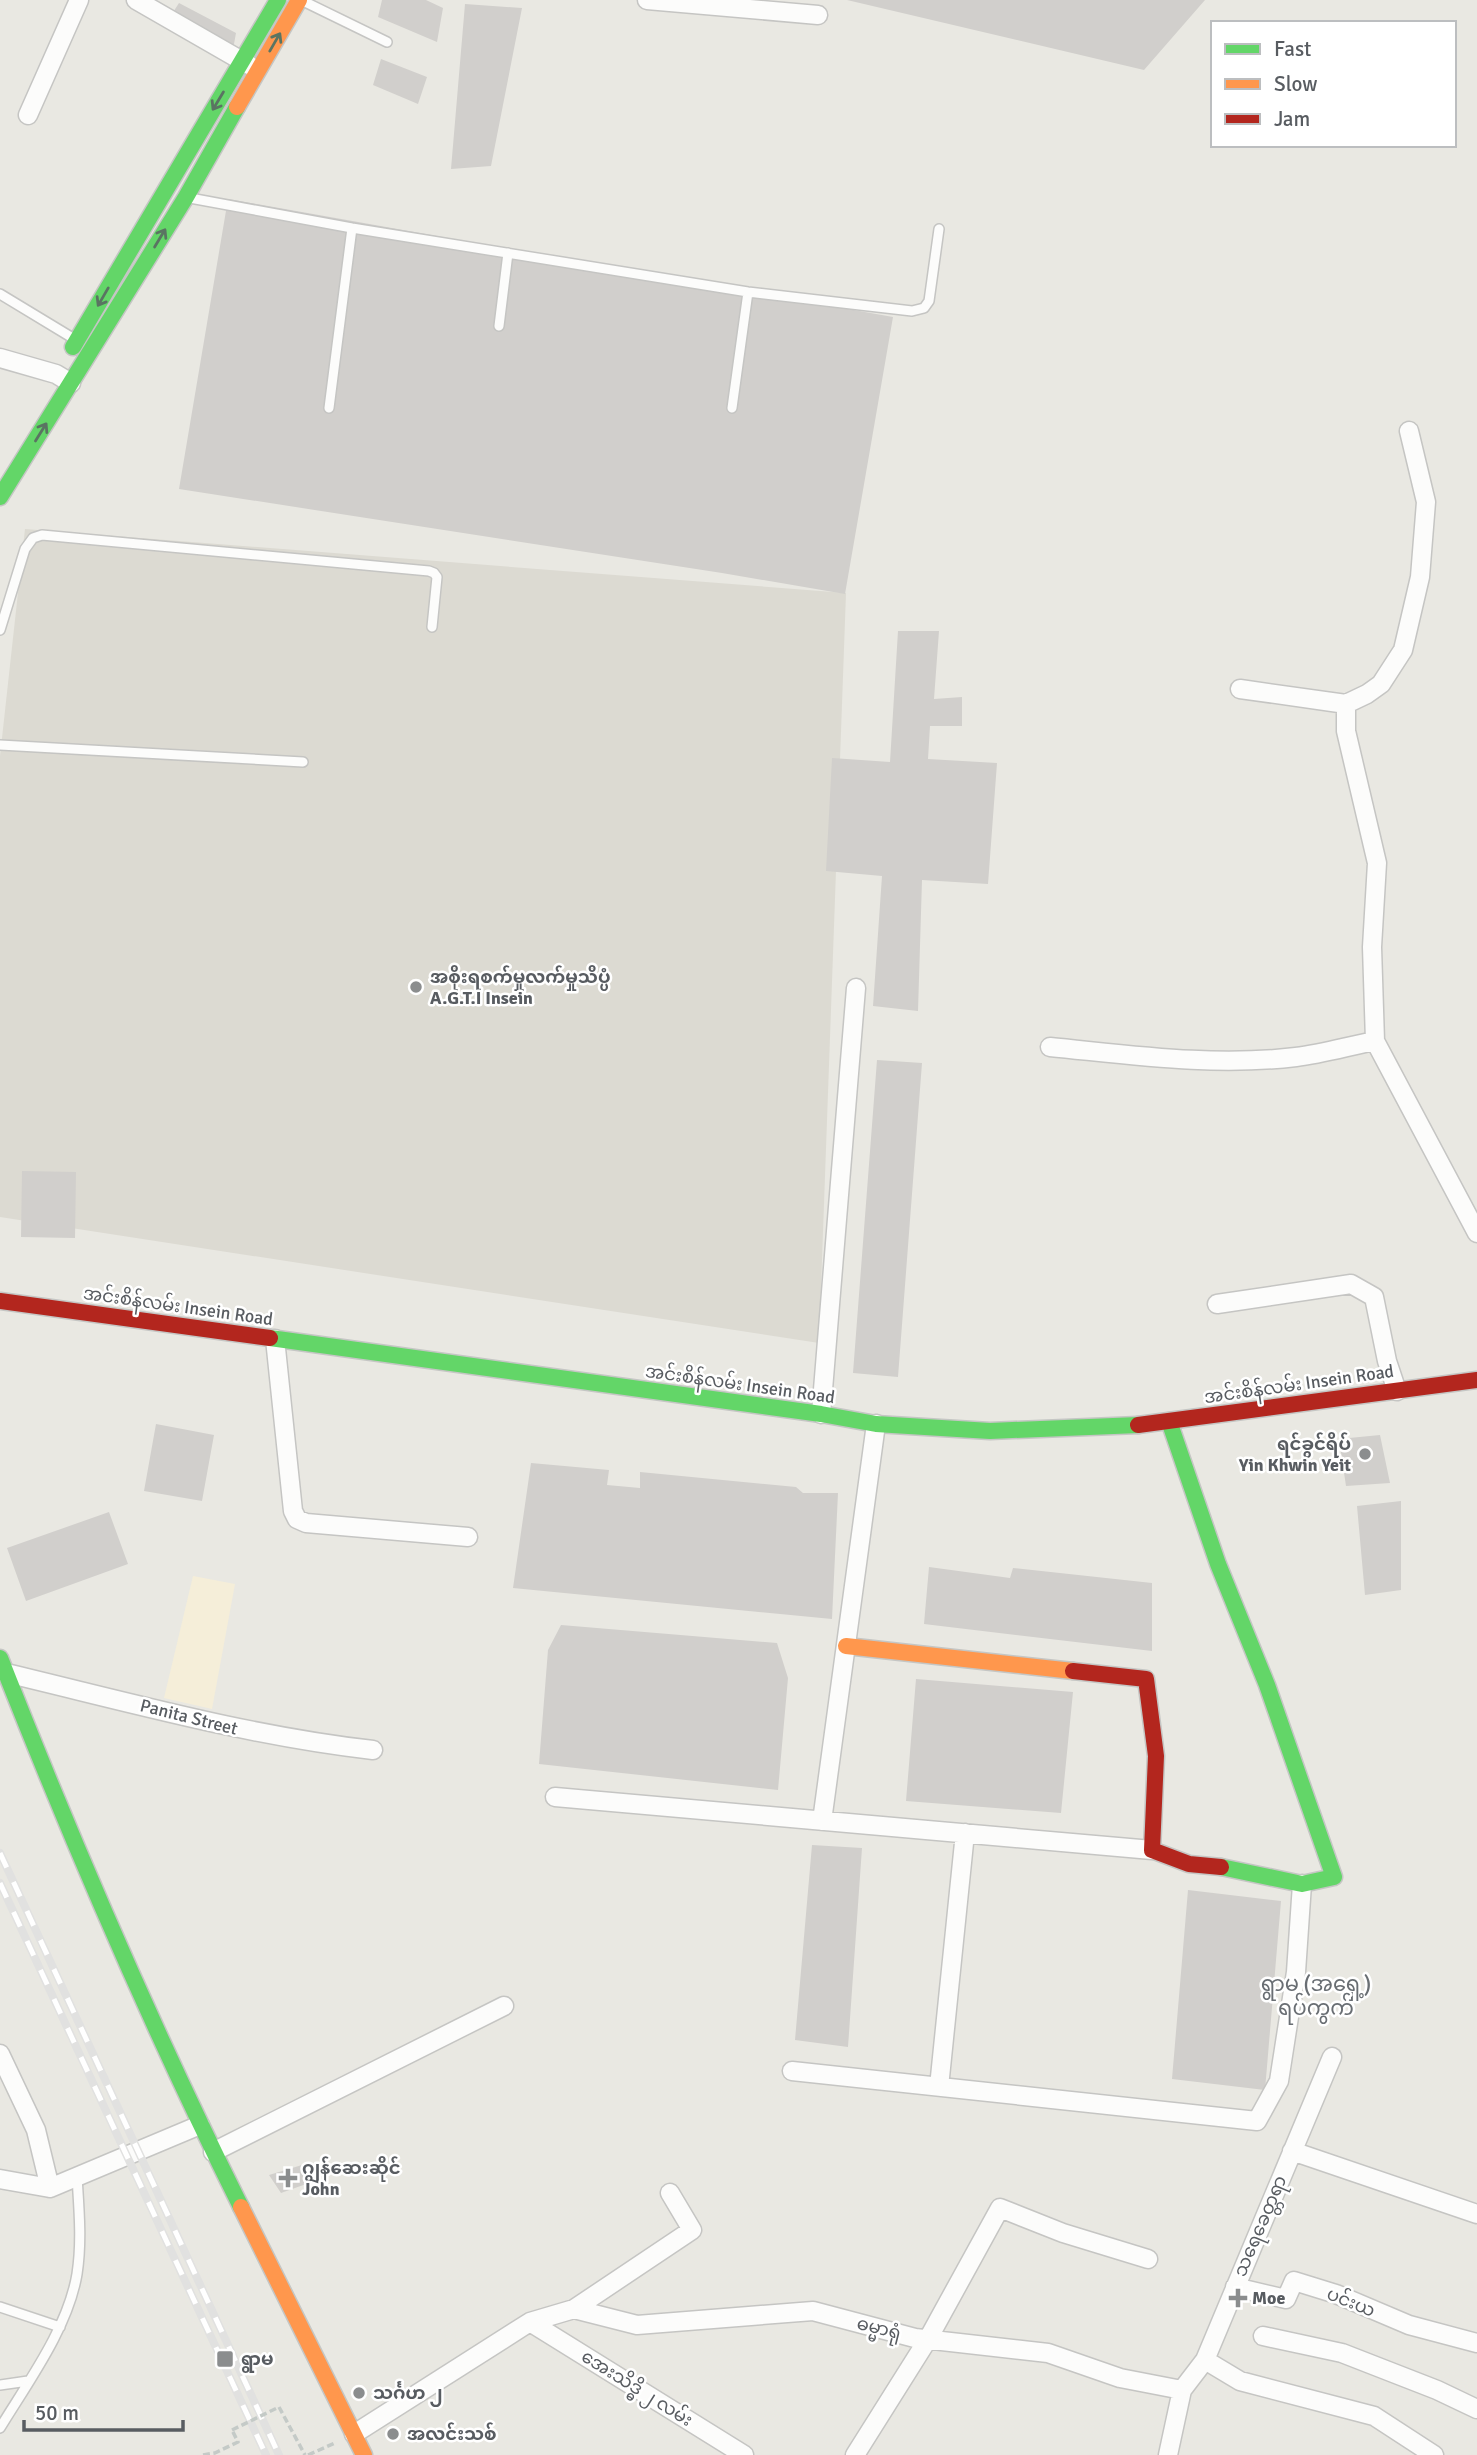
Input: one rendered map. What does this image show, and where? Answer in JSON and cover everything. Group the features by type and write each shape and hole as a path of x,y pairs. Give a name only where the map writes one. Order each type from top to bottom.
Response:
{"main road":[{"path":"1,493 59,381 77,340 278,0"},
{"path":"59,381 94,347 186,197 300,0"},
{"path":"1,463 1,493"},
{"name":"အင်းစိန်လမ်း Insein Road","path":"0,1301 821,1414 876,1424 990,1431 1169,1421 1477,1380"},
{"path":"846,1646 1146,1679 1156,1756 1152,1850 1189,1864 1235,1870 1302,1884 1334,1877 1267,1685 1218,1564 1169,1421"},
{"path":"3,1665 63,1818 200,2125 364,2455"}],"street":[{"path":"28,115 79,0"},
{"path":"136,0 258,71"},
{"path":"647,0 818,15"},
{"path":"0,358 59,381"},
{"path":"1240,689 1346,704 1381,684 1403,650 1420,577 1426,502 1409,431"},
{"path":"1346,704 1346,731 1377,863 1372,947 1375,1041 1477,1233"},
{"path":"821,1414 856,988"},
{"path":"1050,1047 1176,1060 1246,1059 1297,1057 1375,1041"},
{"path":"1217,1304 1351,1284 1374,1297 1387,1361 1397,1391"},
{"path":"275,1339 293,1511 297,1519 306,1523 468,1537"},
{"path":"822,1821 876,1424"},
{"name":"Panita Street","path":"3,1665 253,1732 373,1750"},
{"path":"555,1797 1152,1850"},
{"path":"939,2087 965,1833"},
{"path":"792,2071 1257,2121 1279,2081 1296,1972 1302,1884"},
{"path":"213,2152 504,2006"},
{"path":"0,2054 36,2130 50,2188"},
{"name":"သရေခေတ္တရာ","path":"1168,2455 1182,2390 1205,2360 1332,2057"},
{"path":"0,2179 50,2188 200,2125"},
{"path":"1292,2151 1477,2214"},
{"path":"354,2434 530,2322 574,2309 692,2230 670,2193"},
{"path":"855,2455 928,2339 1000,2207 1063,2233 1148,2259"},
{"name":"ပင်းယ","path":"1235,2287 1286,2299 1293,2281 1336,2294 1409,2326 1477,2343"},
{"name":"ဓမ္မာရုံ","path":"574,2309 637,2325 813,2311 915,2337 1048,2353 1120,2378 1182,2390"},
{"name":"အေးသိဒ္ဓိ ၂ လမ်း","path":"530,2322 744,2455"},
{"path":"1263,2336 1342,2353 1437,2390 1477,2409"},
{"path":"1205,2360 1240,2381 1374,2416 1434,2455"}],"lane":[{"path":"300,0 387,41"},
{"path":"166,187 186,197 352,228 747,292 912,311 924,308 929,301 939,229"},
{"path":"330,408 352,228"},
{"path":"499,326 508,253"},
{"path":"732,408 747,292"},
{"path":"0,294 77,340 94,347"},
{"path":"0,630 25,549 33,538 42,535 429,571 437,577 432,627"},
{"path":"0,745 303,762"},
{"path":"0,2428 60,2327 77,2276 81,2229 77,2177"},
{"path":"0,2307 60,2327"},
{"path":"0,2385 28,2381"}],"path":[{"path":"203,2455 215,2453 238,2442 232,2430 279,2407 305,2455"}],"shaded area":[{"name":"အစိုးရစက်မှုလက်မှုသိပ္ပံ A.G.T.I Insein","path":"25,529 846,593 819,1343 0,1217 0,756"},
{"path":"193,1576 235,1584 212,1709 164,1698"}],"building":[{"path":"382,0 426,0 443,8 437,42 378,17"},
{"path":"847,0 1205,0 1144,70"},
{"path":"179,3 236,33 234,44 226,50 170,17"},
{"path":"465,4 522,8 491,166 451,169"},
{"path":"381,59 427,77 418,104 373,85"},
{"path":"228,199 893,317 845,594 179,489"},
{"path":"898,631 939,631 934,699 962,697 962,726 930,726 928,759 997,763 988,884 922,880 918,1011 873,1006 882,876 826,871 832,758 890,762"},
{"path":"877,1060 922,1063 898,1377 853,1373"},
{"path":"22,1171 76,1172 75,1238 21,1237"},
{"path":"156,1424 214,1435 202,1501 144,1491"},
{"path":"1380,1435 1390,1483 1346,1486 1339,1439"},
{"path":"531,1463 609,1470 607,1485 640,1488 640,1472 796,1487 803,1493 838,1493 832,1619 513,1588"},
{"path":"1401,1501 1401,1590 1365,1595 1357,1506"},
{"path":"109,1512 128,1564 26,1601 7,1548"},
{"path":"929,1567 1010,1578 1013,1568 1152,1583 1152,1651 924,1624"},
{"path":"561,1625 777,1643 788,1678 778,1790 539,1764 548,1650"},
{"path":"916,1679 1073,1692 1061,1813 906,1801"},
{"path":"812,1845 862,1848 848,2047 795,2040"},
{"path":"1188,1890 1281,1901 1265,2090 1172,2079"},
{"path":"302,2165 309,2183 281,2193 269,2175"}],"railway":[{"path":"0,1853 279,2455"},
{"path":"0,1883 266,2455"}],"traffic: fast":[{"path":"73,347 278,0"},
{"path":"0,497 186,197 237,107"},
{"path":"270,1338 821,1414 876,1424 990,1431 1138,1425"},
{"path":"1169,1421 1218,1564 1267,1685 1334,1877 1302,1884 1221,1867"},
{"path":"0,1658 114,1935 241,2207"}],"traffic: slow":[{"path":"237,107 299,0"},
{"path":"846,1646 1073,1671"},
{"path":"241,2207 364,2455"}],"traffic: jam":[{"path":"0,1301 270,1338"},
{"path":"1138,1425 1477,1380"},
{"path":"1073,1671 1146,1679 1156,1756 1152,1850 1189,1864 1221,1867"}],"place":[{"name":"အစိုးရစက်မှုလက်မှုသိပ္ပံ A.G.T.I Insein","path":"416,987"},
{"name":"ရင်ခွင်ရိပ် Yin Khwin Yeit","path":"1365,1454"},
{"name":"ဂျွန်ဆေးဆိုင် John","path":"288,2178"},
{"name":"Moe","path":"1238,2298"},
{"name":"ရွာမ","path":"225,2359"},
{"name":"သင်္ဂဟ ၂","path":"359,2393"},
{"name":"အလင်းသစ်","path":"393,2434"}],"district":[{"name":"ရွာမ (အရှေ့) ရပ်ကွက်","path":"1316,1996"}]}
